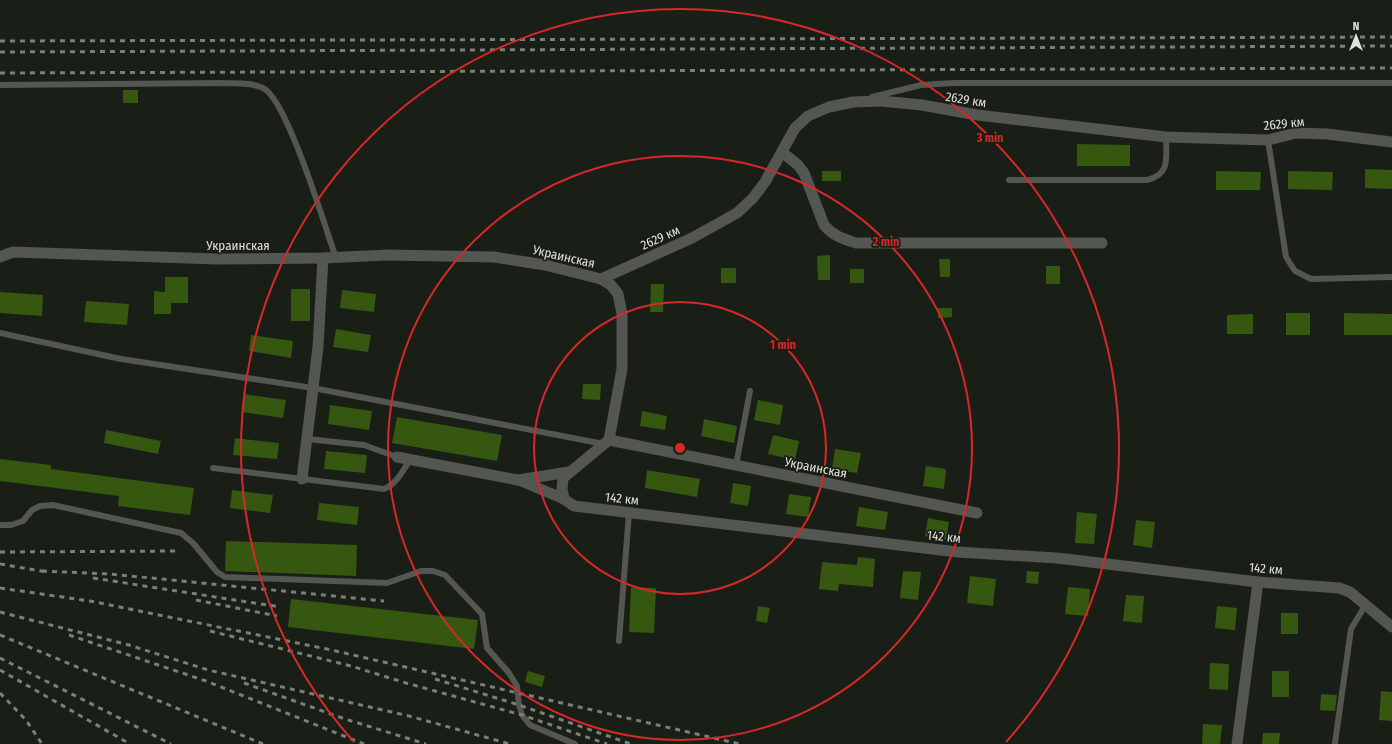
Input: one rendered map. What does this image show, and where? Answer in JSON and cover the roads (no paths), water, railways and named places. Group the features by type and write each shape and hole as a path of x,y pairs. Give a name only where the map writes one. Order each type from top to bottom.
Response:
{"street":[{"name":"2629 км","path":"601,279 692,238 737,214 753,198 765,182 795,128 808,116 829,107 853,102 880,101 922,105 977,115 1166,137 1268,140 1296,133 1327,134 1392,142"},
{"path":"782,152 804,173 824,225 830,232 841,238 856,243 1102,243"},
{"name":"Украинская","path":"0,257 12,252 217,260 336,258 388,255 494,257 545,265 601,279 611,286 618,294 622,314 622,369 607,442 736,465 977,513"},
{"path":"302,479 318,346 322,258"},
{"path":"564,499 562,489 563,478 607,442"},
{"path":"397,457 518,480 569,472"},
{"name":"142 км","path":"518,480 564,499 574,506 957,552 1057,558 1258,582 1340,588 1350,592 1392,626"},
{"path":"1237,744 1258,582"}],"lane":[{"path":"0,86 220,83 248,84 263,88 271,94 289,124 336,258"},
{"path":"853,102 921,85 953,83 1392,83"},
{"path":"1009,180 1153,179 1161,175 1165,169 1166,137"},
{"path":"1268,140 1286,257 1295,271 1311,279 1392,277"},
{"path":"0,333 121,359 313,388 607,442"},
{"path":"736,465 750,392"},
{"path":"307,439 364,445 397,457"},
{"path":"213,468 384,489 390,487 394,483 410,460"},
{"path":"0,526 11,525 23,521 32,510 40,506 53,505 181,533 193,543 217,572 225,577 387,583 421,571 433,571 445,575 482,614 487,648 509,673 517,686 518,705 522,715 530,725 575,744"},
{"path":"619,641 630,513"},
{"path":"1335,743 1351,629 1366,604"}],"railway":[{"path":"0,41 1392,37"},
{"path":"0,52 1392,46"},
{"path":"0,73 1392,68"},
{"path":"0,552 179,551"},
{"path":"0,564 47,572"},
{"path":"42,571 110,574 384,601"},
{"path":"93,578 280,607"},
{"path":"0,588 90,601 327,649 740,744"},
{"path":"196,600 277,616"},
{"path":"0,612 129,645 208,670 409,716 510,744"},
{"path":"210,631 351,666 522,715 607,744"},
{"path":"0,635 263,744"},
{"path":"69,635 206,681 364,744"},
{"path":"0,658 171,744"},
{"path":"0,670 130,744"},
{"path":"435,679 519,705 631,744"},
{"path":"244,683 345,719 426,744"},
{"path":"0,693 26,720 42,744"}]}
